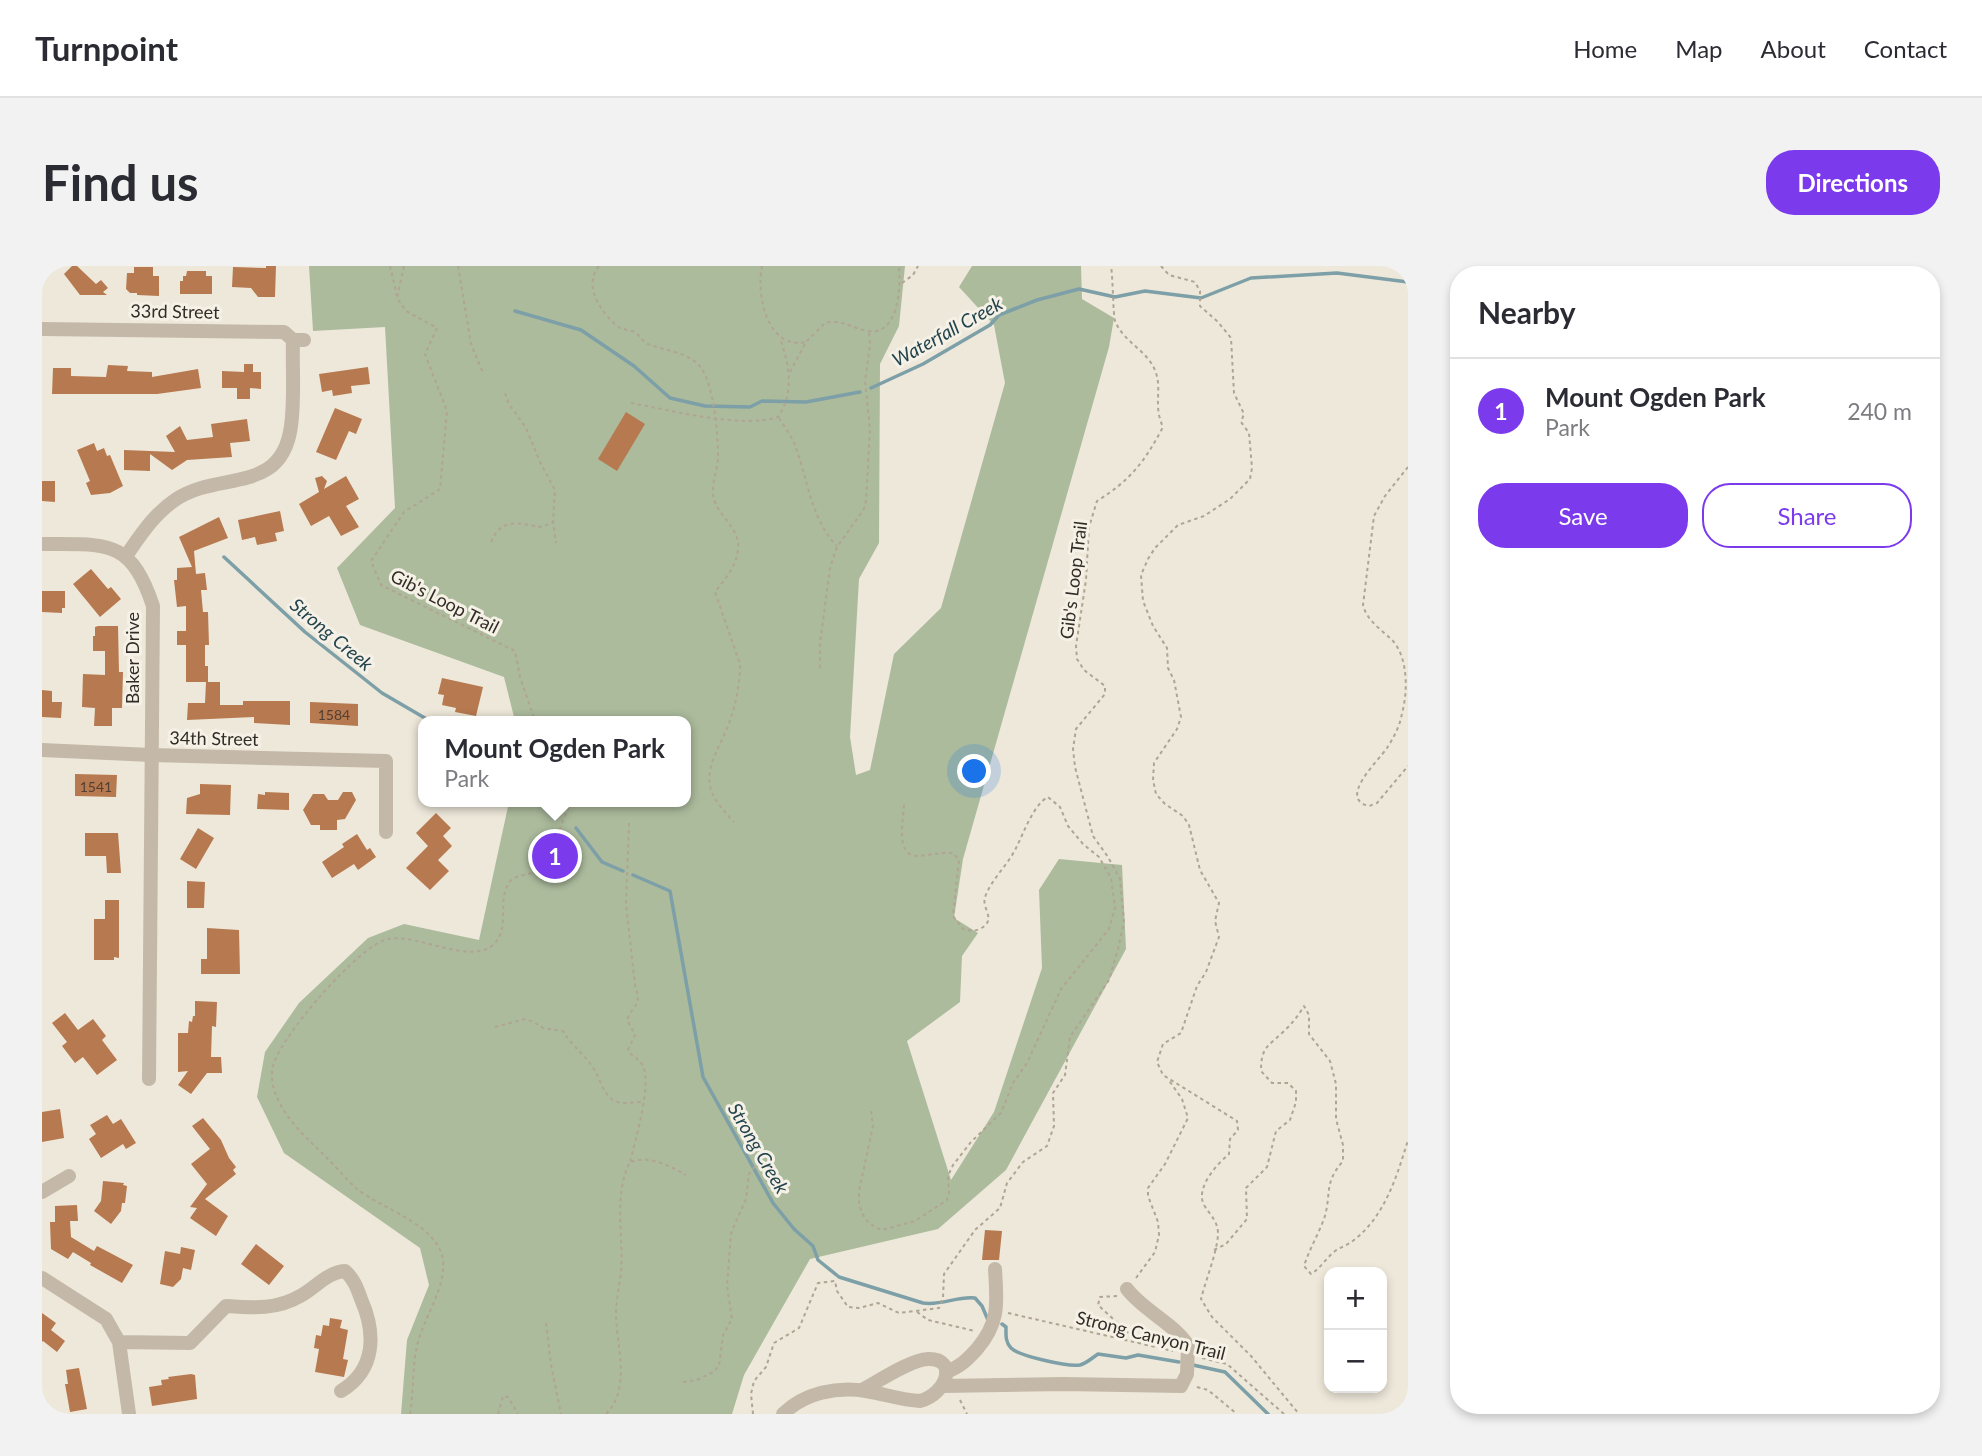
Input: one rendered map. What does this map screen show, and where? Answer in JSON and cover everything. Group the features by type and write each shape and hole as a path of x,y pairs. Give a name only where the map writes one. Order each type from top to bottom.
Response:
{"street":[{"name":"33rd Street","path":"42,329 284,332 298,340 291,427 284,450 271,468 251,478 204,485 174,500 149,524 126,556"},
{"path":"42,544 94,545 112,548 126,556"},
{"name":"Baker Drive","path":"126,556 143,578 153,606 149,1079"},
{"name":"34th Street","path":"42,750 386,761 386,832"},
{"path":"42,1192 69,1176"},
{"path":"783,1414 799,1401 819,1393 862,1390 920,1401 936,1394 989,1334 997,1310 995,1269"},
{"path":"119,1342 190,1343 226,1306 258,1309 280,1306 301,1296 336,1271 345,1270 352,1278 372,1329 371,1345 359,1377 341,1391"},
{"path":"42,1278 106,1319 119,1342 129,1414"},
{"path":"947,1381 1182,1385 1187,1374 1188,1354 1185,1340 1129,1291"},
{"path":"862,1390 922,1360 934,1359 941,1362 947,1381"}],"path":[{"path":"390,266 397,298"},
{"path":"397,298 404,266"},
{"path":"458,266 471,344 483,373"},
{"path":"599,266 593,277 593,295 617,326 633,331 648,344 673,351 695,362 701,367 708,382 713,403 718,458 712,492 715,503 734,529 738,543 733,567 715,592 738,656 740,676 729,725 713,760 710,776 714,796 734,822"},
{"path":"762,266 760,280 765,312 770,325 780,338 790,373"},
{"path":"631,403 714,417 767,420 778,416 785,404 790,373 816,329 831,321 869,331 881,329 891,319 901,283 899,266"},
{"path":"901,283 913,275 918,266"},
{"name":"Gib's Loop Trail","path":"753,1414 751,1394 754,1381 765,1367 774,1343 799,1328 818,1283 835,1281 837,1291 848,1307 859,1308 878,1303 899,1313 939,1308 943,1298 944,1274 975,1230 999,1208 1007,1182 1023,1162 1046,1146 1054,1126 1053,1093 1065,1075 1070,1037 1109,980 1124,922 1120,879 1093,836 1073,749 1076,729 1105,694 1105,686 1084,670 1077,659 1076,646 1086,580 1089,527 1097,501 1118,488 1147,458 1163,427 1157,413 1157,375 1149,359 1124,336 1115,320 1111,266"},
{"path":"1161,266 1169,275 1195,282 1200,291 1200,306 1218,321 1231,338 1234,393 1244,414 1241,422 1249,433 1252,468 1250,479 1230,499 1203,516 1178,525 1155,548 1141,575 1143,601 1153,626 1167,648 1168,668 1174,680 1181,717 1177,729 1154,763 1156,794 1183,816 1189,825 1200,870 1219,903 1215,921 1219,937 1206,972 1197,986 1181,1033 1163,1044 1157,1062 1167,1078 1237,1121 1238,1130 1230,1139 1229,1154 1217,1164 1202,1191 1202,1202 1217,1224 1218,1237 1201,1299 1212,1317 1251,1356 1299,1414"},
{"name":"Gib's Loop Trail","path":"397,298 406,311 437,328 425,354 447,411 440,489 404,512 371,561 382,585 515,651 520,677 533,716"},
{"path":"820,667 822,620 830,568 838,547 864,509 866,501 870,429 865,381 870,345 869,331"},
{"path":"780,338 792,343 806,342"},
{"path":"505,393 509,404 526,428 555,490 553,521 556,543"},
{"path":"778,416 796,446 810,498 825,529 838,547"},
{"path":"1408,467 1385,496 1374,516 1363,605 1370,620 1394,643 1402,656 1405,690 1403,712 1392,739 1358,786 1357,797 1360,802 1365,806 1373,806 1408,766"},
{"path":"491,542 494,534 512,524 520,522 542,527 553,521"},
{"path":"871,1111 873,1126 859,1191 859,1205 864,1219 882,1230 915,1221 947,1200 948,1176 953,1165 971,1142 1002,1113 1013,1083 1027,1063 1061,989 1109,929 1115,907 1111,878 1103,864 1070,830 1060,807 1048,797 1042,800 1025,825 1017,848 985,897 989,919 987,923 973,931 963,929 953,916 959,860 953,853 914,856 905,850 902,841 904,803"},
{"path":"410,1414 417,1345 442,1279 440,1248 426,1232 357,1188 291,1121 280,1105 273,1087 272,1068 278,1051 304,1014 371,945 387,939 406,937 460,952 480,951 494,944 503,929 505,895 509,881 519,875 534,873 544,862 568,807"},
{"path":"606,1414 612,1407 620,1379 616,1311 621,1272 623,1184 643,1102 645,1070 642,1062 628,1050 635,1035 627,1020 637,1006 638,996 626,904 629,823"},
{"path":"1213,1251 1226,1244 1247,1219 1246,1188 1267,1167 1276,1131 1290,1121 1296,1102 1296,1091 1288,1083 1272,1083 1261,1071 1261,1058 1268,1044 1289,1027 1304,1006 1309,1015 1309,1034 1330,1061 1336,1084 1336,1119 1343,1145 1343,1161 1332,1173 1327,1210 1304,1266 1311,1274 1320,1269 1333,1253 1355,1240 1380,1210 1392,1190 1408,1140"},
{"path":"495,1027 524,1019 542,1028 563,1031 569,1042 592,1067 612,1100 643,1102"},
{"path":"1138,1342 1097,1303 1104,1295 1121,1296 1129,1291 1136,1276 1158,1246 1158,1222 1148,1196 1148,1188 1165,1164 1188,1118 1186,1108 1167,1078"},
{"path":"683,1381 696,1380 719,1366 723,1335 732,1320 727,1286 731,1233 746,1199 749,1174 765,1152"},
{"path":"630,1161 647,1159 669,1165 686,1175"},
{"name":"Strong Canyon Trail","path":"997,1310 1227,1364 1284,1414"},
{"path":"916,1311 928,1320 989,1334"},
{"path":"546,1323 561,1414"},
{"path":"947,1381 967,1414"},
{"path":"1182,1385 1208,1390 1237,1414"},
{"path":"498,1414 503,1396 513,1403 518,1414"}],"green space":[{"path":"309,266 905,266 899,326 880,364 879,543 859,579 850,737 856,775 870,770 894,654 941,608 1005,383 994,325 959,287 972,266 1081,266 1082,299 1114,318 1109,347 963,859 954,918 978,933 962,956 960,1002 907,1041 951,1180 994,1112 1042,968 1039,890 1059,859 1122,865 1126,949 1006,1170 938,1229 810,1259 744,1375 732,1414 401,1414 407,1340 429,1285 420,1248 284,1153 257,1097 265,1052 299,1003 368,938 404,924 479,940 508,807 691,807 691,716 514,716 504,677 360,625 337,568 395,508 385,327 313,331"}],"building":[{"path":"72,266 77,266 96,284 101,280 108,288 103,292 107,295 80,295 64,274"},
{"path":"276,266 275,297 258,297 251,288 232,287 233,267"},
{"path":"134,267 153,267 153,276 159,276 159,296 137,295 126,289 127,273 134,273"},
{"path":"187,271 206,271 206,276 212,276 212,294 180,294 180,281 183,281"},
{"path":"244,364 253,364 253,372 261,372 261,389 250,388 250,399 237,399 237,388 222,388 222,371 244,372"},
{"path":"108,365 128,366 127,371 152,372 152,377 198,369 201,388 157,394 52,394 53,368 71,368 71,376 106,377"},
{"path":"368,367 370,384 351,386 352,393 333,396 332,390 322,392 319,374"},
{"path":"335,408 362,419 356,434 349,431 336,460 316,452"},
{"path":"626,412 645,424 617,471 598,459"},
{"path":"247,419 250,441 230,443 232,457 187,460 172,470 150,454 150,471 124,470 124,450 175,452 166,436 180,426 187,440 213,437 211,424"},
{"path":"94,443 97,451 104,448 107,456 110,455 123,486 110,493 91,495 86,483 90,481 77,450"},
{"path":"322,476 327,481 324,489 346,476 359,499 346,506 359,527 341,536 329,516 311,526 299,504 319,492 315,478"},
{"path":"42,481 55,481 55,502 42,501"},
{"path":"280,511 284,531 275,533 277,541 257,545 255,537 242,540 238,520"},
{"path":"219,517 228,538 194,551 196,574 205,573 207,590 201,590 203,612 208,612 209,645 205,645 205,666 208,666 208,682 220,682 220,705 243,705 243,701 290,701 290,725 254,723 254,717 187,720 188,703 205,703 206,682 186,682 186,645 177,645 177,631 186,631 186,606 177,607 174,580 177,580 177,568 192,567 179,537"},
{"path":"91,569 108,589 111,587 121,599 100,617 73,584"},
{"path":"42,591 65,591 65,608 62,608 62,613 42,612"},
{"path":"118,626 119,672 123,672 122,708 112,708 112,726 94,726 95,708 82,707 83,674 105,675 105,651 93,651 93,636 95,627"},
{"path":"442,678 483,687 476,716 455,712 456,708 442,705 444,695 438,694"},
{"path":"42,690 52,691 52,702 62,702 61,718 42,717"},
{"path":"310,702 358,704 358,726 310,723"},
{"path":"75,774 117,775 116,797 75,796"},
{"path":"200,784 231,785 230,815 186,814 187,798 200,794"},
{"path":"265,792 289,793 289,810 257,809 258,794 265,795"},
{"path":"343,792 352,792 356,800 345,819 337,820 337,830 320,830 320,825 311,825 303,810 313,794 324,794 328,800 338,800"},
{"path":"436,813 451,828 443,836 452,846 438,860 449,871 430,890 406,868 428,846 416,833"},
{"path":"198,828 214,838 196,869 180,859"},
{"path":"85,833 118,833 121,873 107,873 106,856 85,856"},
{"path":"357,834 367,850 370,848 376,857 358,870 354,864 332,878 322,862"},
{"path":"187,881 205,882 204,908 187,908"},
{"path":"105,900 119,900 119,958 94,960 94,919 105,919"},
{"path":"207,928 239,930 240,974 201,974 201,959 207,959"},
{"path":"195,1001 217,1002 216,1027 212,1026 211,1057 221,1057 222,1073 207,1073 191,1094 178,1085 188,1071 178,1072 178,1033 188,1033 189,1021 192,1022 195,1016"},
{"path":"65,1013 78,1030 93,1019 106,1036 102,1040 117,1060 97,1075 83,1057 75,1063 62,1046 67,1042 52,1023"},
{"path":"60,1109 64,1138 42,1142 42,1112"},
{"path":"107,1115 113,1124 121,1119 136,1143 126,1149 123,1144 101,1158 89,1139 96,1134 90,1125"},
{"path":"203,1118 221,1140 236,1167 233,1170 236,1174 205,1199 228,1216 216,1236 190,1218 197,1208 190,1207 207,1184 191,1164 210,1149 192,1126"},
{"path":"103,1181 124,1183 123,1185 127,1186 125,1203 122,1203 121,1211 111,1224 94,1211 101,1201"},
{"path":"77,1205 78,1221 70,1221 71,1237 94,1251 97,1246 133,1265 122,1283 73,1252 68,1259 51,1249 50,1222 55,1222 55,1206"},
{"path":"985,1230 1002,1231 999,1260 982,1260"},
{"path":"256,1244 284,1266 269,1285 241,1264"},
{"path":"181,1247 195,1250 191,1270 183,1268 181,1279 173,1287 160,1284 165,1251 180,1254"},
{"path":"42,1313 56,1323 51,1330 65,1341 57,1352 42,1342"},
{"path":"330,1318 342,1320 340,1328 348,1330 343,1359 348,1360 344,1377 315,1372 319,1349 314,1348 316,1335 321,1336 323,1325 329,1326"},
{"path":"79,1368 87,1409 70,1412 65,1384 68,1384 66,1370"},
{"path":"195,1375 197,1399 152,1406 149,1387 162,1385 161,1380 169,1379 168,1377"}],"waterway":[{"name":"Waterfall Creek","path":"871,388 923,364 990,325 999,315 1037,300 1079,289 1115,297 1145,291 1201,298 1251,278 1337,273 1408,282"},
{"path":"515,311 581,330 634,366 670,398 705,406 750,407 762,401 806,402 860,392"},
{"name":"Strong Creek","path":"224,557 305,632 382,693 421,716"},
{"name":"Strong Creek","path":"543,807 555,819"},
{"name":"Strong Creek","path":"576,828 602,862 623,871"},
{"name":"Strong Creek","path":"633,875 670,891 703,1077 773,1203 794,1229 813,1246 818,1260 839,1277 923,1303 975,1298 988,1320"},
{"name":"Strong Creek","path":"1002,1324 1006,1327 1007,1341 1011,1348 1044,1360 1080,1365 1098,1354 1126,1358 1138,1355 1179,1362"},
{"name":"Strong Creek","path":"1193,1365 1225,1372 1268,1414"}],"place":[{"name":"Mount Ogden Park","path":"555,856"}]}
